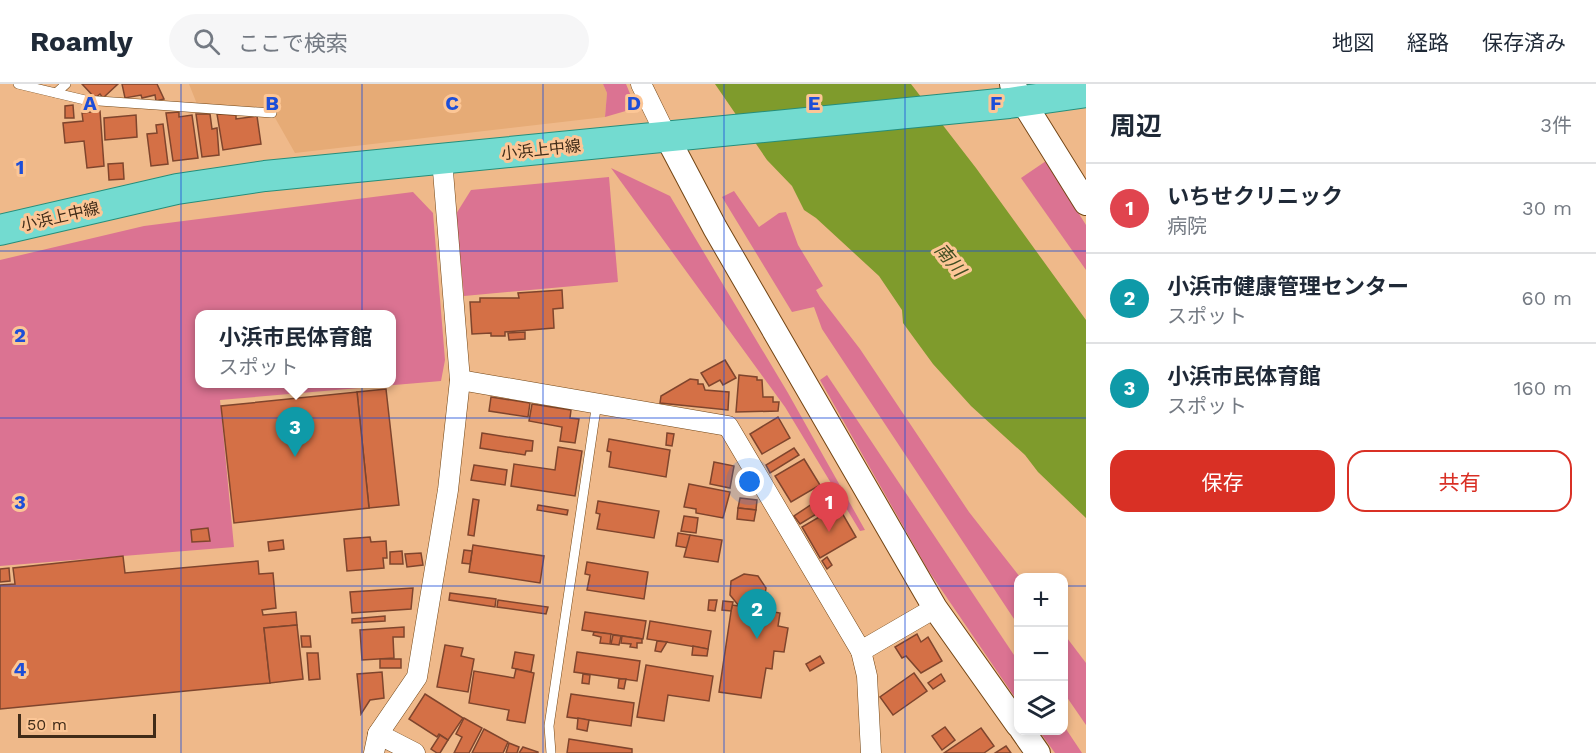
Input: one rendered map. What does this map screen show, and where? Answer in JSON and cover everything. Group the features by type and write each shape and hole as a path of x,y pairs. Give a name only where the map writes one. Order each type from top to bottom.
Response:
{"main road":[{"name":"小浜上中線","path":"0,230 177,189 333,168 678,136 1014,96 1078,93"}],"street":[{"path":"641,84 678,136 716,228 935,608 1014,719"},
{"path":"1014,96 1086,203"},
{"path":"415,753 376,744 417,677 448,490 460,380 442,159"},
{"path":"460,380 729,426 861,651 867,676 871,753"},
{"path":"861,651 935,608"},
{"path":"1025,735 1038,753"}],"lane":[{"path":"18,84 85,100 272,113"},
{"path":"56,93 66,84"},
{"path":"551,753 549,726 597,402"}],"shaded area":[{"path":"189,84 603,84 607,93 605,117 295,153 274,116 275,109 197,104"},
{"path":"603,84 626,84 636,108 605,117 607,93"},
{"path":"1046,161 1086,225 1086,270 1021,178"},
{"path":"611,168 670,196 788,393 865,530 860,531 785,407"},
{"path":"609,177 618,282 464,296 456,214 471,190"},
{"path":"734,191 759,227 779,213 786,212 798,245 823,286 816,290 820,297 860,349 969,512 1017,573 1014,573 1014,619 822,329 814,307 792,312 722,197"},
{"path":"413,192 433,213 445,360 441,381 396,385 396,310 195,310 195,388 360,388 220,400 234,547 0,566 0,260 144,226"},
{"path":"827,375 1014,655 1014,696 928,570 820,380"},
{"path":"1068,639 1086,663 1086,725 1068,699"},
{"path":"1068,732 1082,753 1055,753 1042,735 1068,735"}],"water":[{"name":"南川","path":"715,84 911,84 976,168 1086,320 1086,518 1038,472 1025,455 971,406 933,364 903,323 902,310 879,276 816,218 804,210 792,186 767,160"}],"building":[{"path":"82,84 118,84 103,98 100,94 95,98"},
{"path":"122,84 157,84 164,99 156,101 155,95 125,98"},
{"path":"73,105 74,118 65,118 65,106"},
{"path":"100,111 104,166 87,168 84,141 65,143 63,123 83,121 82,113"},
{"path":"179,112 179,117 192,115 198,158 173,161 166,113"},
{"path":"196,114 210,114 212,129 217,128 219,155 202,157"},
{"path":"217,114 236,115 236,119 257,116 261,144 223,150"},
{"path":"136,115 137,137 105,140 104,118"},
{"path":"163,124 168,164 151,166 147,134 157,133 156,125"},
{"path":"123,163 124,179 109,180 108,164"},
{"path":"562,290 563,308 553,309 554,328 505,332 505,336 491,336 491,333 472,334 470,302 480,302 480,298 519,298 518,293"},
{"path":"525,332 525,339 509,340 508,333"},
{"path":"725,360 736,378 723,385 720,380 709,386 701,373"},
{"path":"739,375 757,377 757,380 762,380 763,397 773,397 773,402 779,402 778,411 736,412"},
{"path":"690,379 698,380 698,384 703,384 705,390 729,392 728,410 660,403 661,396"},
{"path":"386,389 399,505 369,508 357,392"},
{"path":"357,392 369,508 234,523 221,406"},
{"path":"491,397 530,403 528,417 489,411"},
{"path":"532,404 571,410 570,418 579,419 575,443 560,441 562,427 529,421"},
{"path":"778,417 790,438 762,454 750,434"},
{"path":"482,433 533,441 532,451 526,451 525,455 480,448"},
{"path":"667,433 674,434 672,446 666,445"},
{"path":"609,439 670,450 666,477 609,467 611,452 607,451"},
{"path":"558,447 582,451 575,496 511,486 514,464 555,470"},
{"path":"794,448 799,455 770,473 766,465"},
{"path":"804,459 820,485 791,502 775,476"},
{"path":"714,462 734,466 730,488 710,484"},
{"path":"474,465 507,470 505,485 471,480"},
{"path":"689,484 730,492 723,518 696,513 696,509 684,507"},
{"path":"740,498 757,500 756,510 738,508"},
{"path":"473,499 479,500 474,536 468,535"},
{"path":"598,501 659,511 654,538 597,529 600,514 596,513"},
{"path":"812,504 818,513 800,524 794,516"},
{"path":"538,505 568,510 567,515 537,510"},
{"path":"838,506 856,537 820,558 802,527"},
{"path":"738,508 756,510 754,521 737,519"},
{"path":"684,516 698,518 696,533 681,531"},
{"path":"208,528 210,541 192,542 191,530"},
{"path":"678,533 690,535 688,548 676,546"},
{"path":"690,535 722,540 718,562 684,557"},
{"path":"370,537 371,542 386,541 387,558 383,558 384,568 347,571 344,539"},
{"path":"283,540 284,549 269,551 268,542"},
{"path":"473,545 544,556 540,583 469,572"},
{"path":"464,550 472,551 470,564 462,563"},
{"path":"402,551 403,564 390,564 390,552"},
{"path":"421,553 423,565 407,567 405,554"},
{"path":"123,556 125,573 258,561 259,574 273,573 276,608 262,610 263,615 296,612 297,625 264,628 270,683 0,709 0,585 15,584 13,568"},
{"path":"827,557 832,565 827,569 822,561"},
{"path":"587,562 648,572 644,599 587,590 590,575 585,574"},
{"path":"9,568 10,581 0,582 0,569"},
{"path":"744,574 758,576 766,588 764,601 753,608 780,613 778,626 788,628 784,652 774,651 772,669 766,668 761,698 719,692 732,605 739,606 730,595 731,581"},
{"path":"413,588 411,609 352,613 350,592"},
{"path":"450,593 496,599 495,607 449,600"},
{"path":"498,600 548,607 546,614 497,607"},
{"path":"709,600 717,600 715,611 708,610"},
{"path":"723,601 733,602 731,611 722,610"},
{"path":"585,612 646,621 643,639 582,630"},
{"path":"385,616 385,621 352,623 352,619"},
{"path":"650,621 711,631 708,649 647,639"},
{"path":"297,625 303,679 270,683 264,628"},
{"path":"404,627 404,637 393,637 394,658 362,660 360,630"},
{"path":"594,632 611,634 610,644 600,643 601,637 593,635"},
{"path":"917,634 921,642 928,637 942,661 921,673 906,656 902,658 895,647"},
{"path":"613,635 621,636 619,645 611,644"},
{"path":"301,636 310,636 311,647 302,647"},
{"path":"622,636 642,639 642,643 637,643 637,648 630,647 631,644 621,643"},
{"path":"657,641 667,642 661,652 655,651"},
{"path":"445,645 463,648 461,656 474,659 468,692 437,687"},
{"path":"693,646 708,649 707,656 692,655"},
{"path":"515,652 534,655 531,672 512,668"},
{"path":"577,652 640,661 637,681 574,672"},
{"path":"307,653 318,653 320,679 309,680"},
{"path":"820,656 824,663 810,671 806,664"},
{"path":"380,659 401,659 401,668 380,668"},
{"path":"646,665 713,676 709,701 668,695 664,721 637,717"},
{"path":"516,669 534,673 525,723 507,720 509,710 469,703 474,671 514,678"},
{"path":"382,672 384,698 370,700 361,714 357,674"},
{"path":"914,673 927,691 893,715 880,697"},
{"path":"583,674 590,675 589,684 582,683"},
{"path":"941,674 945,681 933,689 928,683"},
{"path":"619,679 626,679 624,689 618,688"},
{"path":"425,694 463,718 448,740 439,734 437,737 409,719"},
{"path":"571,694 634,703 631,726 567,717"},
{"path":"464,718 482,728 469,753 454,753 462,737 456,734"},
{"path":"578,718 589,720 587,731 577,729"},
{"path":"945,727 955,740 942,750 932,736"},
{"path":"981,728 994,746 984,753 944,753"},
{"path":"484,729 508,742 503,753 472,753"},
{"path":"440,735 448,740 440,753 437,753 431,749"},
{"path":"569,739 632,749 632,753 567,753"},
{"path":"509,743 519,747 517,753 506,753"},
{"path":"1006,746 1011,753 995,753"},
{"path":"523,747 538,752 538,753 519,753"}],"place":[{"name":"小浜市民体育館","path":"295,457"},
{"name":"いちせクリニック","path":"829,532"},
{"name":"小浜市健康管理センター","path":"757,639"}]}
